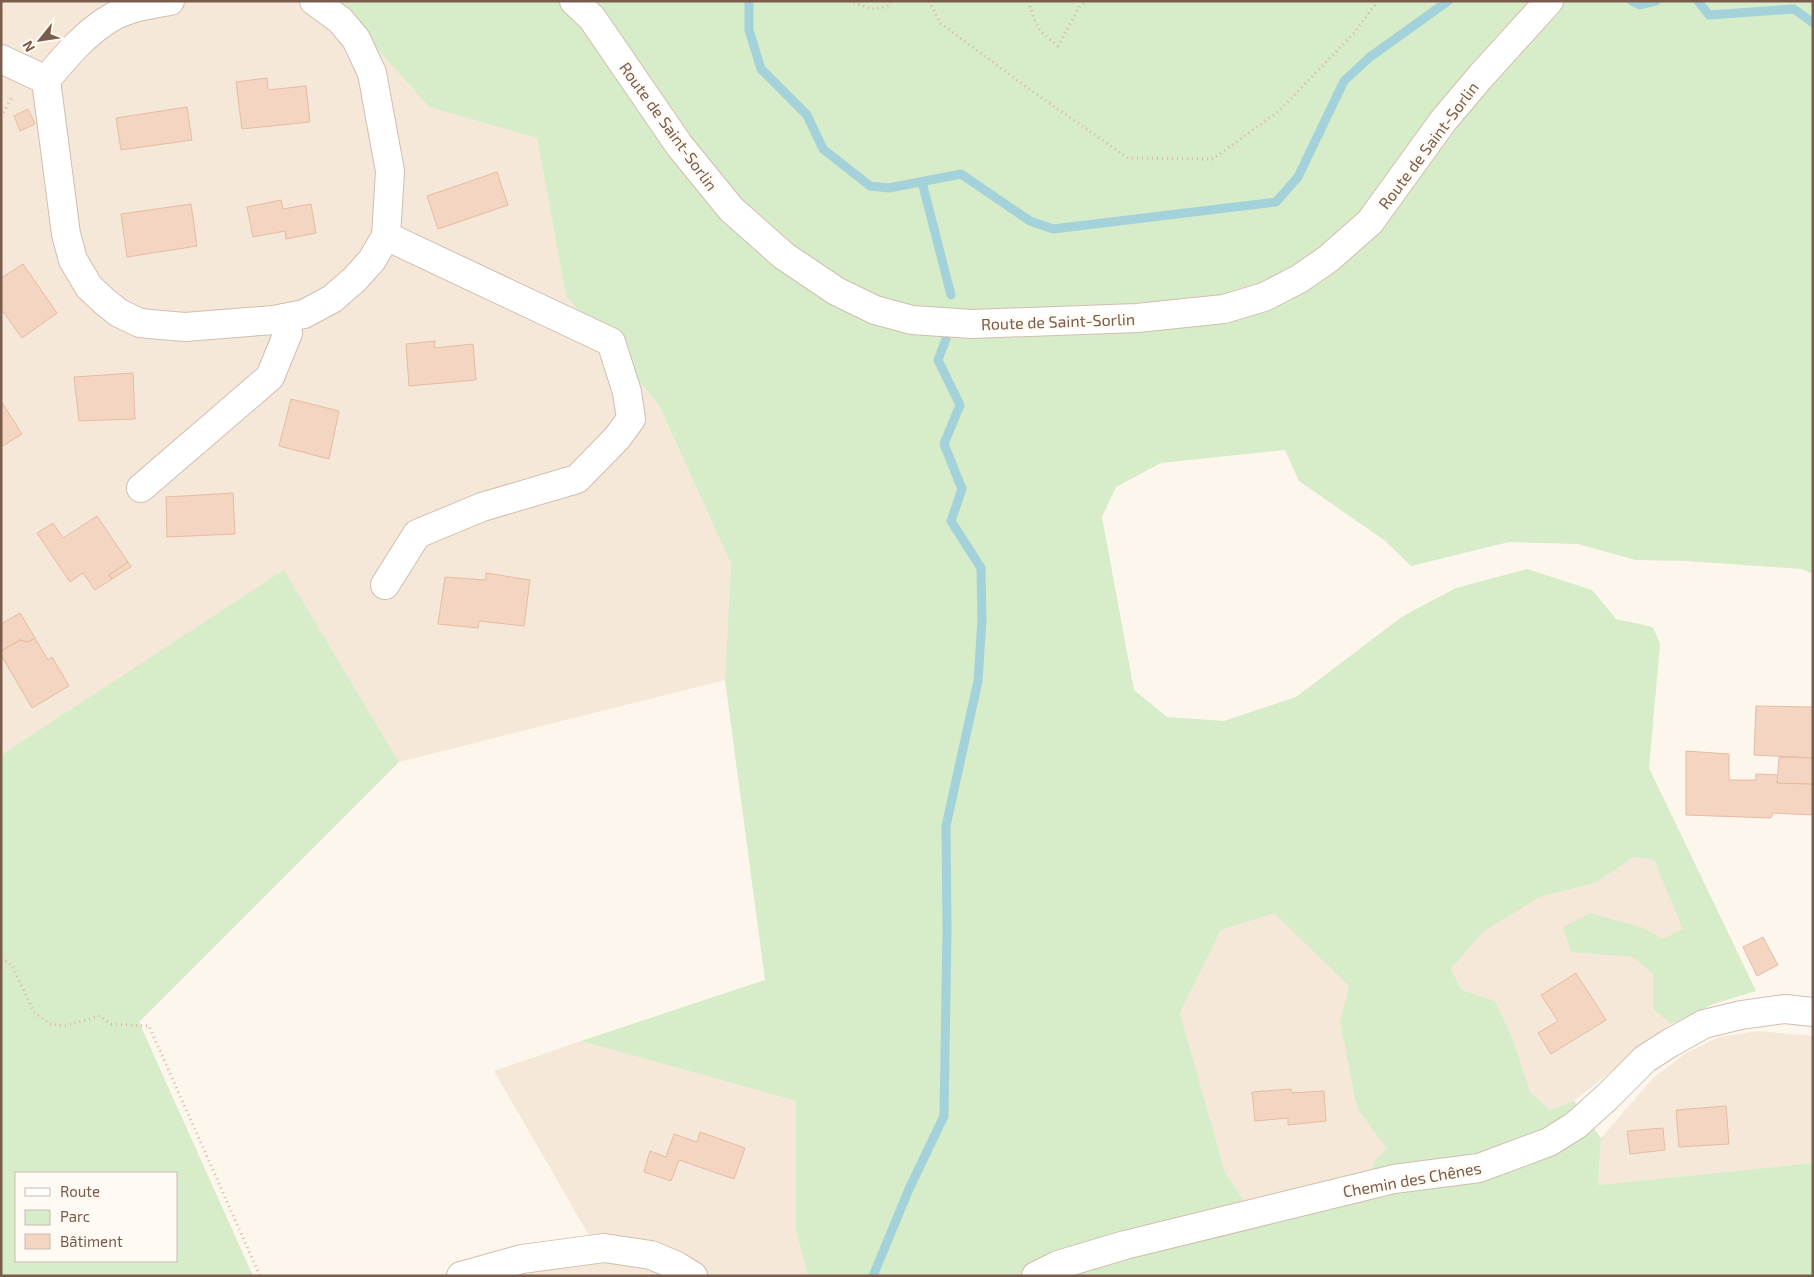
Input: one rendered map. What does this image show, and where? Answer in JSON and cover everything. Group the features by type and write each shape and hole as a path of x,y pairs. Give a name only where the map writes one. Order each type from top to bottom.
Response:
{"street":[{"path":"170,1 131,10 115,16 101,25 65,57 46,80 66,234 73,260 89,286 119,313 140,323 185,326 284,318 304,314 332,299 355,279 372,260 386,236 390,171 372,73 356,39 340,20 314,1"},
{"name":"Route de Saint-Sorlin","path":"574,1 592,18 679,145 726,202 784,256 836,291 875,310 912,320 972,324 1137,318 1224,308 1264,297 1299,279 1328,259 1370,222 1443,121 1549,1"},
{"path":"1,59 46,80"},
{"path":"385,585 417,534 482,506 576,479 616,438 631,419 627,392 611,342 386,236"},
{"path":"141,488 270,377 288,333 284,318"},
{"name":"Chemin des Chênes","path":"1036,1276 1058,1265 1125,1245 1384,1181 1480,1168 1549,1142 1576,1125 1645,1059 1704,1024 1741,1015 1785,1009 1813,1012"},
{"path":"461,1276 522,1259 604,1248 651,1255 677,1266 693,1276"}],"path":[{"path":"849,1 872,9 889,6 891,1"},
{"path":"929,1 940,23 1032,91 1128,158 1203,159 1213,159 1279,112 1355,32 1378,1"},
{"path":"1028,1 1036,25 1044,35 1058,46 1080,6 1086,1"},
{"path":"1,958 12,964 34,1012 50,1024 64,1026 100,1016 111,1024 149,1026 260,1276"}],"shaded area":[{"path":"1,1 334,1 429,107 537,138 566,296 659,405 731,564 725,680 399,762 284,571 1,755"},
{"path":"1634,857 1654,860 1684,929 1713,1004 1671,1024 1574,1101 1550,1110 1530,1092 1513,1040 1495,1002 1462,990 1451,969 1483,932 1540,897 1595,883"},
{"path":"1274,912 1349,986 1340,1022 1357,1108 1388,1149 1376,1159 1369,1176 1246,1204 1225,1172 1180,1013 1221,930"},
{"path":"1758,1031 1813,1036 1813,1163 1598,1185 1601,1138 1653,1078 1686,1053 1719,1037"},
{"path":"581,1041 796,1101 796,1232 808,1276 440,1276 471,1264 591,1239 494,1071"}],"green space":[{"path":"334,1 1813,1 1813,574 1802,569 1687,561 1636,560 1578,544 1509,542 1411,566 1384,540 1299,481 1285,450 1161,463 1116,487 1102,517 1134,690 1167,717 1224,721 1296,697 1403,616 1456,588 1527,569 1592,590 1616,619 1653,627 1660,644 1649,768 1756,991 1713,1004 1671,1024 1653,1009 1653,974 1633,957 1571,952 1563,927 1590,913 1641,927 1663,939 1683,929 1654,860 1634,857 1595,883 1540,897 1483,932 1451,969 1462,990 1495,1001 1513,1040 1530,1092 1550,1110 1574,1101 1601,1138 1598,1185 1813,1163 1813,1276 808,1276 796,1232 796,1101 581,1041 765,980 725,680 731,564 659,405 566,296 537,138 429,107","holes":["1274,913 1349,986 1340,1022 1357,1108 1387,1149 1376,1159 1369,1176 1246,1204 1225,1172 1180,1013 1221,930"]},
{"path":"284,570 399,762 139,1022 253,1276 1,1276 1,755"}],"building":[{"path":"267,78 268,90 306,86 310,122 242,129 236,82"},
{"path":"187,107 192,140 121,150 116,118"},
{"path":"28,109 35,124 20,131 14,116"},
{"path":"497,172 508,205 438,229 427,196"},
{"path":"281,200 283,209 311,204 316,233 286,239 285,231 253,237 247,207"},
{"path":"191,204 197,246 127,257 121,214"},
{"path":"23,264 57,313 22,338 1,309 1,278"},
{"path":"435,341 434,348 473,344 476,380 409,386 406,344"},
{"path":"133,373 135,419 79,421 74,377"},
{"path":"291,399 339,411 329,459 279,446"},
{"path":"1,401 22,434 1,447"},
{"path":"233,493 235,534 167,537 166,497"},
{"path":"97,516 128,562 109,575 112,579 95,590 83,573 70,582 37,533 53,523 63,538"},
{"path":"128,562 131,567 112,579 109,575"},
{"path":"486,573 530,580 524,626 479,621 478,628 438,624 445,577 486,580"},
{"path":"20,613 35,638 28,642 20,640 1,651 1,624"},
{"path":"35,638 48,660 52,657 69,686 32,708 1,655 1,651 20,640 28,642"},
{"path":"1756,706 1813,707 1813,758 1754,755"},
{"path":"1686,751 1729,754 1729,780 1756,780 1756,774 1778,775 1777,783 1813,784 1813,815 1773,813 1771,818 1686,815"},
{"path":"1779,757 1813,758 1813,784 1777,783"},
{"path":"1763,937 1778,965 1757,976 1743,947"},
{"path":"1576,973 1606,1020 1551,1054 1538,1033 1558,1021 1541,995"},
{"path":"1291,1089 1292,1093 1324,1091 1326,1121 1288,1125 1288,1118 1255,1121 1252,1092"},
{"path":"1726,1106 1729,1144 1679,1147 1676,1110"},
{"path":"1663,1128 1665,1150 1630,1154 1627,1131"},
{"path":"700,1132 745,1148 734,1179 679,1160 671,1181 644,1172 650,1151 666,1157 674,1134 697,1142"}],"waterway":[{"path":"749,1 749,30 761,69 807,115 823,149 870,186 889,188 961,174 1030,221 1053,229 1276,202 1298,177 1344,81 1370,57 1448,1"},
{"path":"1632,1 1640,5 1656,1"},
{"path":"1698,1 1709,15 1794,9 1813,23"},
{"path":"922,182 951,295"},
{"path":"873,1276 909,1189 944,1116 947,930 946,826 978,681 982,620 981,568 951,521 962,489 944,444 960,405 938,360 946,339"}]}
